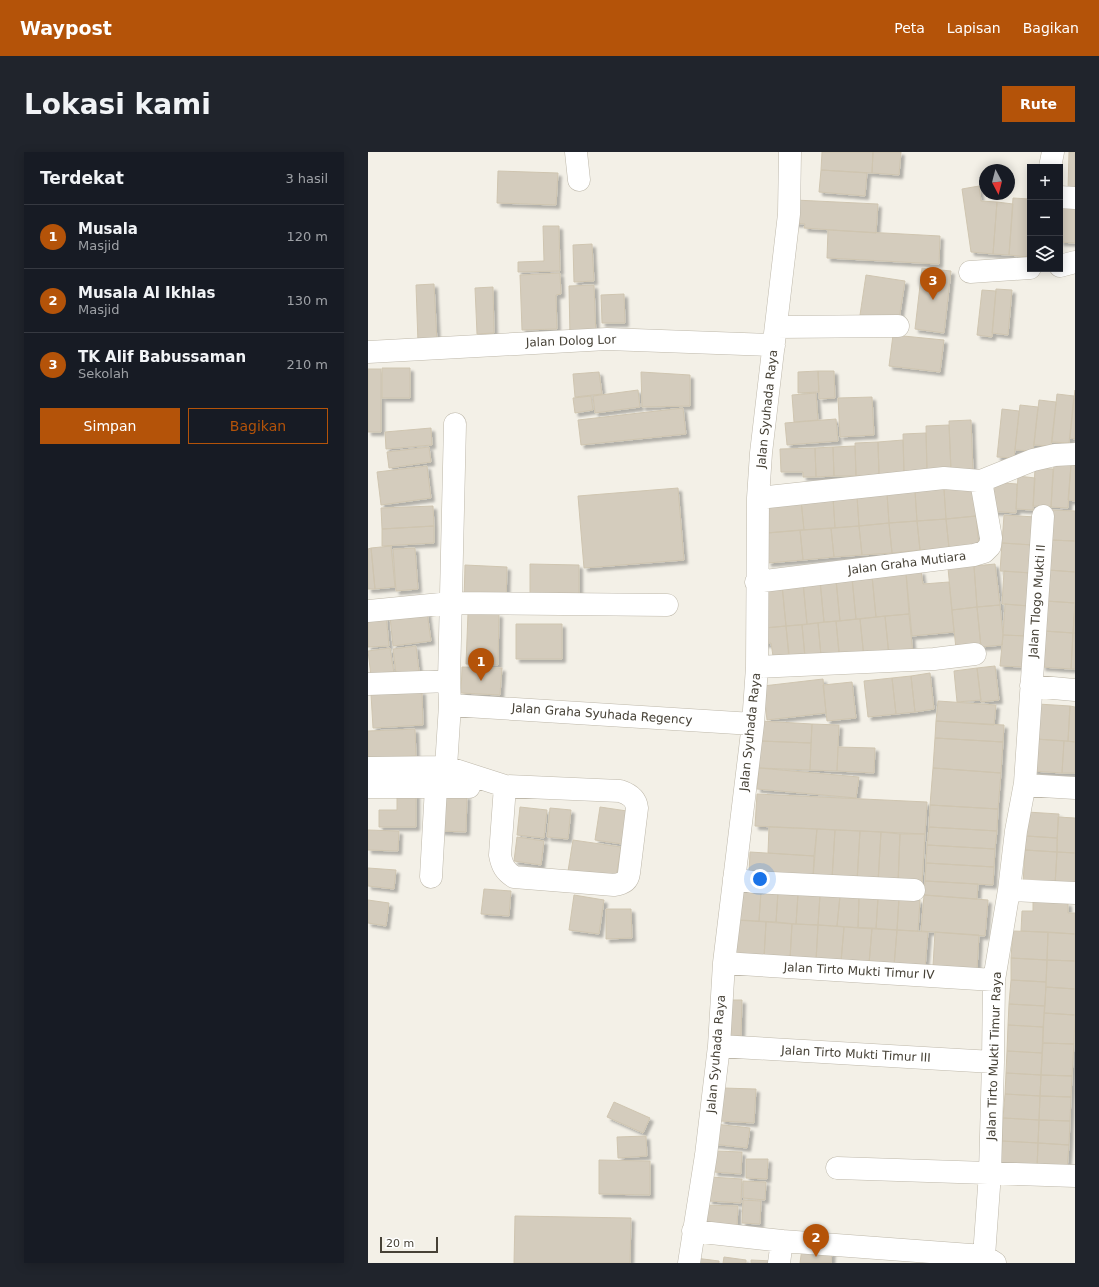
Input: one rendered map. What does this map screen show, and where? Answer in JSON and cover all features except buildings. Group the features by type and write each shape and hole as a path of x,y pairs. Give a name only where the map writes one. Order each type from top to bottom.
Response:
{"street":[{"path":"576,152 579,180"},
{"name":"Jalan Syuhada Raya","path":"689,1263 706,1155 719,1046 724,963 754,724 757,667 756,582 758,498 761,453 789,214 790,152"},
{"path":"1051,164 1053,152"},
{"path":"1063,197 1075,198"},
{"path":"1063,265 1075,262"},
{"path":"970,272 1027,268"},
{"name":"Jalan Dolog Lor","path":"368,352 607,339 774,336 898,326"},
{"path":"446,767 450,705 449,681 455,424"},
{"path":"758,498 944,478 981,481 1033,460 1055,455 1075,454"},
{"name":"Jalan Graha Mutiara","path":"756,582 984,552 990,546 991,538 981,481"},
{"name":"Jalan Tlogo Mukti II","path":"1025,786 1043,516"},
{"path":"368,611 451,602 667,605"},
{"path":"757,667 934,659 975,654"},
{"path":"368,684 449,681"},
{"path":"1031,686 1075,690"},
{"name":"Jalan Graha Syuhada Regency","path":"450,705 754,724"},
{"path":"368,768 446,767 505,786 620,791 630,795 634,799 637,808 629,877 627,880 620,884 614,885 514,877 506,872 500,855 505,786"},
{"path":"1025,786 1075,788"},
{"name":"Jalan Tirto Mukti Timur Raya","path":"990,1260 990,1173 994,980 1009,890 1016,831 1025,786"},
{"path":"368,787 469,787"},
{"path":"431,877 436,787"},
{"path":"734,879 761,882 914,890"},
{"path":"1009,890 1075,892"},
{"name":"Jalan Tirto Mukti Timur IV","path":"724,963 994,980"},
{"name":"Jalan Tirto Mukti Timur III","path":"719,1046 993,1062"},
{"path":"837,1168 1075,1176"},
{"path":"693,1231 782,1241 990,1260"},
{"path":"779,1263 782,1241"}],"place":[{"name":"TK Alif Babussaman","path":"933,300"},
{"name":"Musala","path":"481,681"},
{"name":"Musala Al Ikhlas","path":"816,1257"}]}
